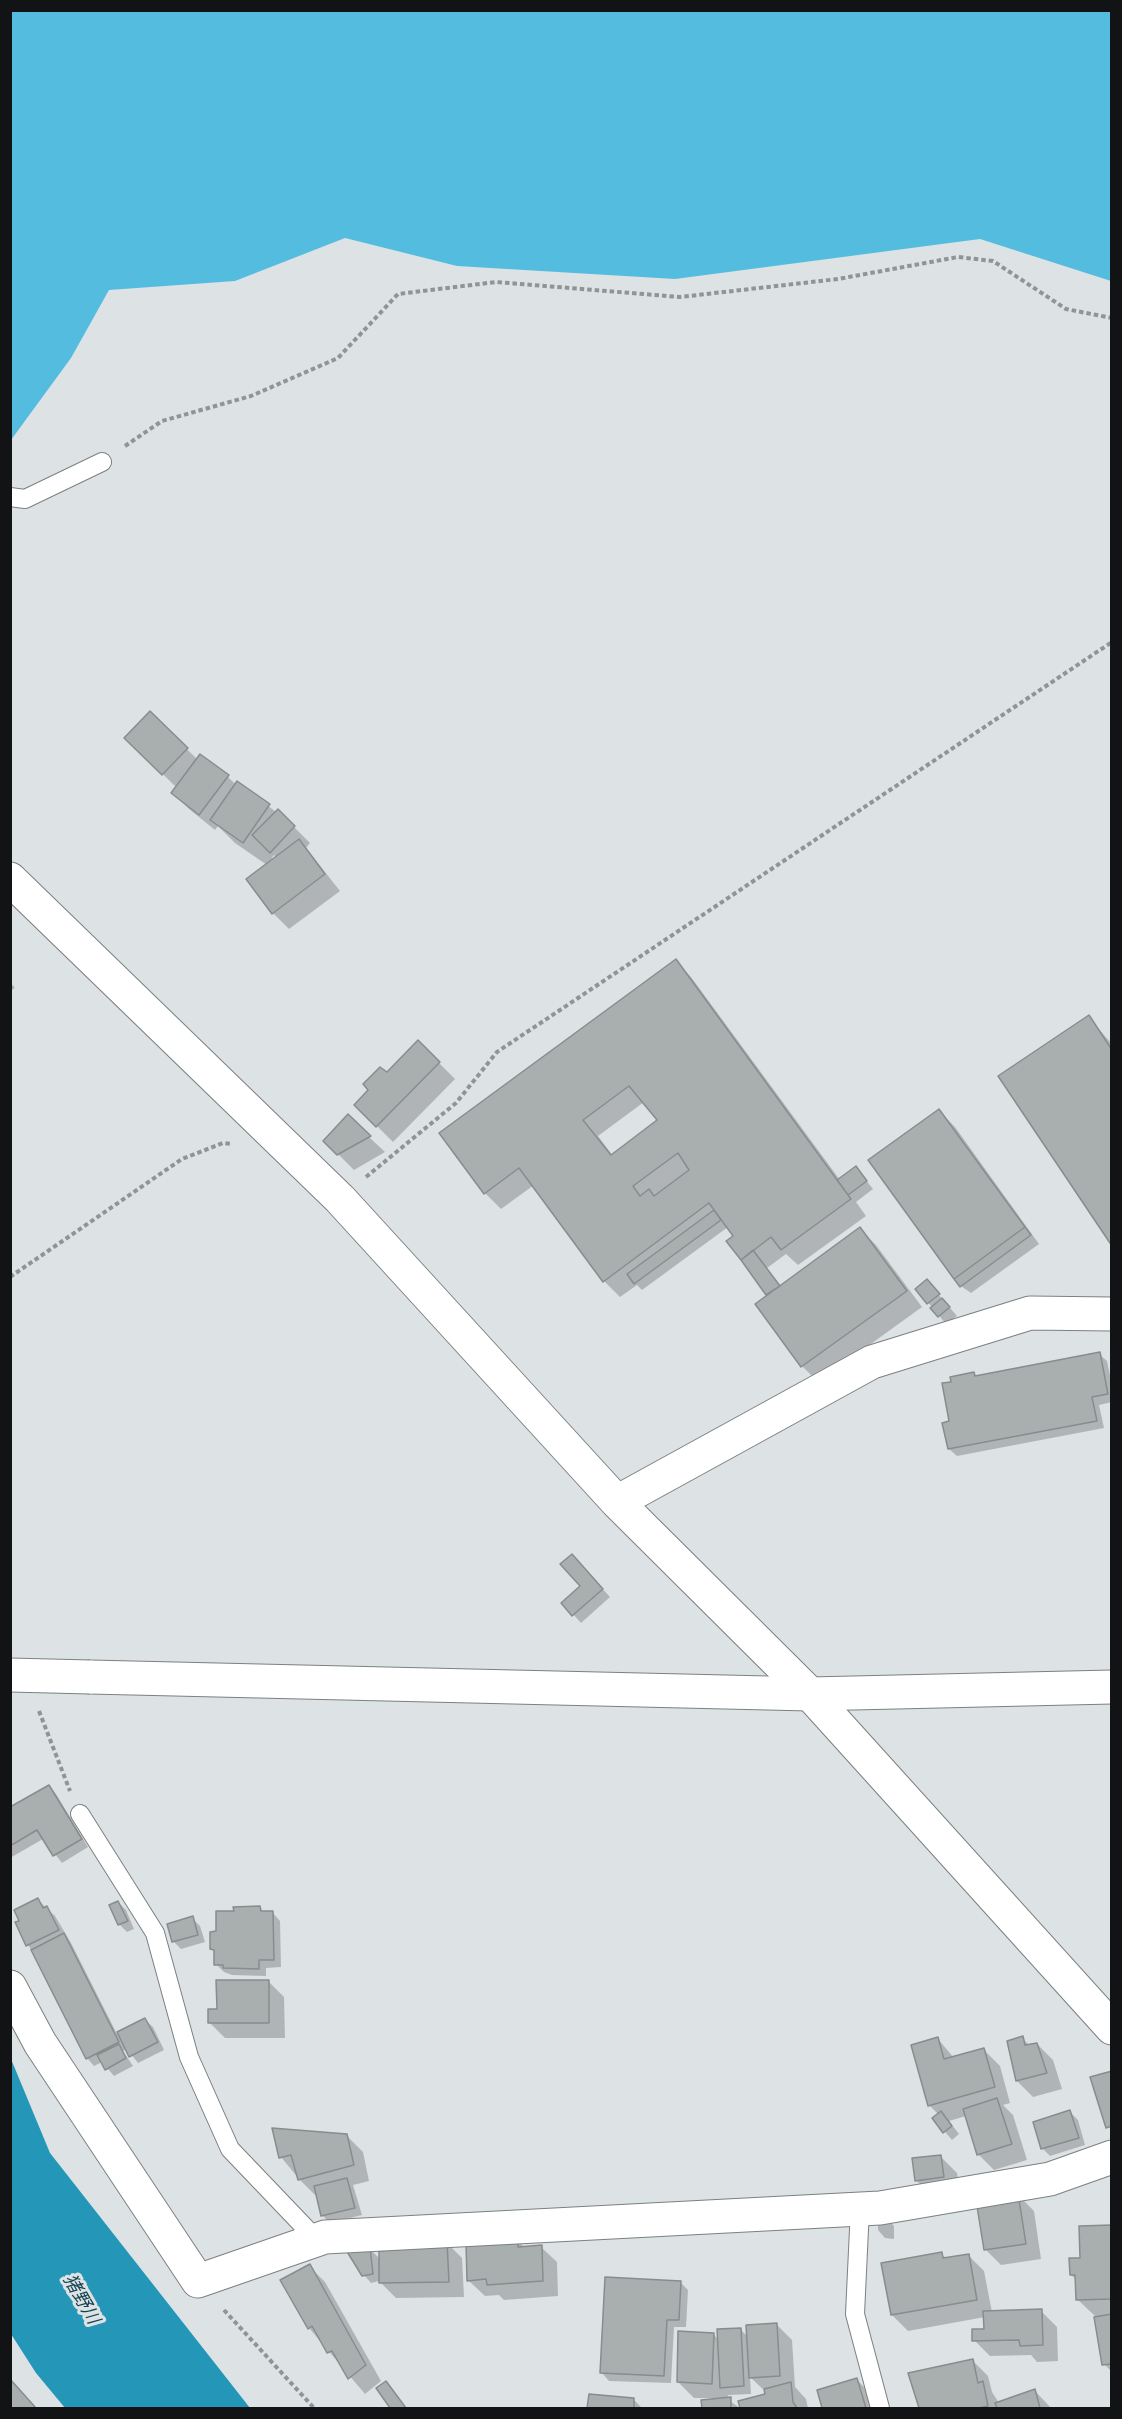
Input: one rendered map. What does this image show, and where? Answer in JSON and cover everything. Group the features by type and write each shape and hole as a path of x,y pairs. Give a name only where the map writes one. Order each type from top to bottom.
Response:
{"street":[{"path":"10,879 340,1199 617,1502 810,1694 1112,2028"},
{"path":"617,1502 872,1362 1030,1313 1112,1314"},
{"path":"10,1675 810,1694 1112,1687"},
{"path":"10,1987 40,2043 198,2281 325,2236 880,2208 1050,2179 1112,2157"}],"lane":[{"path":"10,497 25,499 102,462"},
{"path":"80,1814 155,1933 189,2057 230,2149 316,2240"},
{"path":"860,2208 855,2314 880,2409"}],"path":[{"path":"102,462 162,421 251,396 338,358 398,294 496,282 680,297 838,279 958,257 993,261 1066,309 1112,318"},
{"path":"340,1199 456,1103 497,1053 1112,642"},
{"path":"10,1277 182,1159 223,1143 233,1144"},
{"path":"36,1704 80,1814"},
{"path":"198,2281 314,2409"}],"shaded area":[{"path":"11,10 1111,11 1111,281 980,239 675,279 457,266 345,238 235,281 109,290 71,358 11,440"}],"water":[{"name":"猪野川","path":"11,2059 50,2153 250,2408 65,2408 36,2373 11,2334"}],"building":[{"path":"150,711 188,748 162,775 124,738"},
{"path":"200,754 229,775 199,815 171,793"},
{"path":"237,781 270,804 243,843 210,820"},
{"path":"278,809 295,826 270,853 252,835"},
{"path":"299,839 325,874 272,914 246,879"},
{"path":"676,959 851,1199 781,1250 771,1237 741,1260 726,1241 733,1236 709,1203 603,1282 519,1168 484,1194 439,1133","holes":["629,1086 657,1120 611,1155 583,1120","678,1153 689,1170 654,1196 649,1189 640,1196 633,1186"]},
{"path":"1089,1015 1112,1050 1112,1246 998,1076"},
{"path":"418,1040 440,1062 376,1127 354,1105 368,1090 363,1084 380,1067 387,1072"},
{"path":"939,1109 1025,1227 954,1279 868,1160"},
{"path":"348,1114 371,1136 337,1155 323,1141"},
{"path":"856,1166 867,1181 848,1195 837,1180"},
{"path":"714,1210 721,1220 634,1284 627,1274"},
{"path":"860,1227 907,1291 801,1367 755,1304"},
{"path":"1025,1227 1031,1235 960,1287 954,1279"},
{"path":"753,1250 780,1286 766,1295 741,1260"},
{"path":"927,1279 940,1294 927,1304 915,1289"},
{"path":"942,1298 950,1307 938,1317 930,1308"},
{"path":"1100,1352 1108,1394 1092,1397 1097,1421 948,1449 942,1423 949,1421 942,1383 951,1382 950,1377 974,1372 975,1376"},
{"path":"572,1554 603,1589 572,1616 561,1603 580,1586 560,1564"},
{"path":"49,1785 82,1839 53,1856 37,1830 10,1846 10,1807"},
{"path":"38,1898 43,1908 47,1906 59,1930 26,1946 15,1922 19,1921 14,1910"},
{"path":"118,1901 128,1921 118,1925 109,1905"},
{"path":"260,1906 261,1911 273,1911 274,1960 259,1960 259,1969 223,1968 223,1965 214,1965 214,1950 210,1949 210,1932 216,1931 216,1911 234,1911 233,1907"},
{"path":"193,1916 198,1935 172,1942 167,1924"},
{"path":"64,1933 119,2042 86,2059 31,1950"},
{"path":"216,1980 269,1980 269,2023 208,2023 208,2009 217,2009"},
{"path":"145,2018 158,2042 129,2057 117,2032"},
{"path":"1023,2036 1025,2045 1037,2043 1047,2073 1016,2081 1007,2041"},
{"path":"938,2037 944,2059 984,2048 995,2087 928,2106 911,2045"},
{"path":"119,2044 126,2058 105,2070 97,2055"},
{"path":"1112,2071 1112,2126 1106,2128 1090,2077"},
{"path":"997,2098 1012,2144 977,2155 963,2109"},
{"path":"1070,2110 1079,2138 1041,2149 1033,2122"},
{"path":"941,2111 952,2126 943,2133 932,2118"},
{"path":"272,2128 347,2134 354,2165 298,2180 291,2155 279,2158"},
{"path":"941,2155 944,2177 915,2181 912,2158"},
{"path":"347,2178 355,2208 321,2216 314,2186"},
{"path":"1018,2193 1026,2244 984,2250 976,2200"},
{"path":"1112,2225 1112,2299 1076,2300 1075,2275 1070,2275 1069,2258 1080,2258 1079,2226"},
{"path":"518,2239 518,2247 542,2245 543,2281 487,2285 486,2279 467,2281 466,2244"},
{"path":"447,2241 449,2282 379,2283 379,2251 423,2247"},
{"path":"370,2247 373,2274 362,2276 346,2250"},
{"path":"942,2252 943,2258 969,2254 977,2300 891,2315 881,2263"},
{"path":"310,2264 366,2365 348,2379 332,2351 327,2353 312,2326 308,2329 280,2280"},
{"path":"605,2277 681,2281 679,2320 667,2320 664,2376 600,2373"},
{"path":"1042,2309 1043,2345 1020,2346 1019,2340 972,2341 972,2329 984,2329 983,2311"},
{"path":"1112,2314 1112,2364 1102,2365 1094,2317"},
{"path":"777,2323 780,2376 749,2378 746,2325"},
{"path":"741,2328 744,2386 720,2388 717,2329"},
{"path":"678,2331 714,2333 712,2384 677,2382"},
{"path":"973,2359 978,2383 983,2381 988,2406 919,2408 908,2373"},
{"path":"857,2378 866,2408 822,2408 817,2390"},
{"path":"10,2379 36,2408 10,2408"},
{"path":"386,2381 406,2408 390,2408 376,2388"},
{"path":"791,2382 793,2402 797,2408 740,2408 738,2401 765,2394 764,2389"},
{"path":"1035,2389 1040,2408 997,2408 995,2403"},
{"path":"589,2394 634,2398 634,2408 587,2408"},
{"path":"731,2397 731,2408 702,2408 701,2400"}]}
